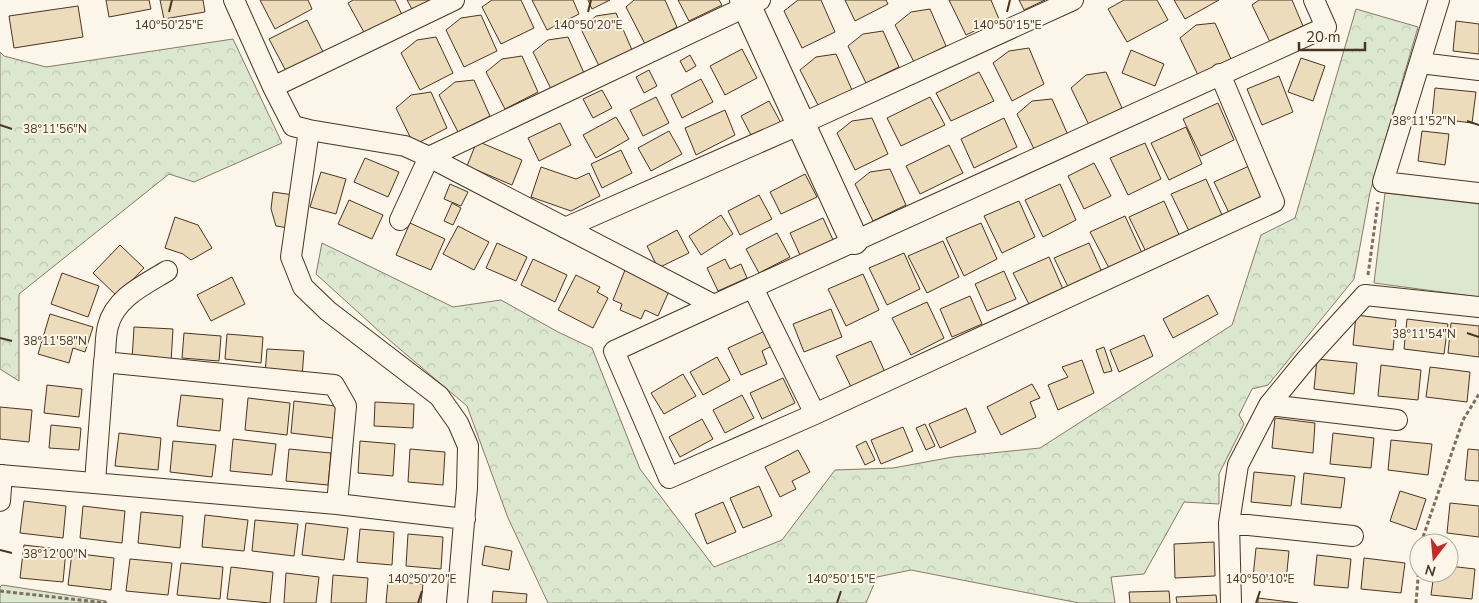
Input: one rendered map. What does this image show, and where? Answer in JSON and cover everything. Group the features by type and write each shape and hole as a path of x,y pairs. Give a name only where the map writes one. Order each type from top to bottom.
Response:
{"street":[{"path":"234,0 293,126 405,146 430,157 714,305"},
{"path":"273,86 454,0"},
{"path":"565,228 801,124 1073,0"},
{"path":"1220,74 1274,202 815,414 669,478 614,351 854,240 1220,74 1326,27 1314,0"},
{"path":"1439,0 1383,182 1479,193"},
{"path":"400,220 430,157 750,2 801,124 854,240"},
{"path":"1420,63 1479,70"},
{"path":"309,130 291,256 303,287 328,311 438,396 458,423 468,446 465,519 457,603"},
{"path":"95,482 108,326 120,303 139,288 167,271"},
{"path":"753,288 815,414"},
{"path":"1231,603 1229,523 1238,464 1269,405 1305,361 1365,295 1479,307"},
{"path":"104,362 334,385 346,406 337,504"},
{"path":"1269,405 1396,420"},
{"path":"0,501 1,475 337,504 465,519"},
{"path":"1229,523 1352,536"}],"path":[{"path":"1365,295 1379,197 1383,182"},
{"path":"1424,533 1463,420 1479,394"},
{"path":"1416,603 1418,583"},
{"path":"0,591 107,603"}],"green space":[{"path":"1356,9 1418,27 1370,192 1354,279 1268,385 1252,389 1239,415 1244,424 1219,474 1219,504 1184,502 1144,574 1111,577 1115,603 1079,603 911,570 877,577 866,603 548,603 508,518 467,406 381,333 316,274 322,243 453,307 501,300 558,332 592,348 640,469 714,567 782,540 835,470 893,468 953,457 1040,448 1232,325 1261,235 1295,218"},
{"path":"233,39 282,143 194,182 169,174 19,294 19,381 0,369 0,52 4,56 46,67"},
{"path":"1385,193 1479,204 1479,297 1374,283"},
{"path":"2,585 106,601 105,603 0,603 0,587"}],"building":[{"path":"106,0 149,0 151,9 109,17"},
{"path":"160,0 203,0 205,12 164,19"},
{"path":"260,0 308,0 312,9 275,29"},
{"path":"353,0 395,0 403,17 366,36 348,3"},
{"path":"407,0 433,0 413,11"},
{"path":"492,0 521,0 534,28 501,44 482,7"},
{"path":"532,0 573,0 579,14 547,30"},
{"path":"588,0 610,0 592,9"},
{"path":"634,0 665,0 677,27 645,44 626,7"},
{"path":"678,0 719,0 722,5 689,21"},
{"path":"798,0 821,0 835,32 802,48 784,11"},
{"path":"845,0 886,0 888,4 855,21"},
{"path":"949,0 991,0 999,19 966,35"},
{"path":"1019,0 1045,0 1024,10"},
{"path":"1124,0 1157,0 1168,20 1127,42 1108,9"},
{"path":"1174,0 1219,0 1185,19"},
{"path":"1259,0 1292,0 1303,26 1270,42 1252,5"},
{"path":"78,6 83,37 14,48 9,16"},
{"path":"930,9 946,46 914,62 895,25 911,12"},
{"path":"616,13 632,50 599,66 581,29 596,16"},
{"path":"481,15 497,51 464,67 446,30 461,18"},
{"path":"307,20 324,54 287,73 269,39"},
{"path":"1456,21 1479,24 1479,54 1453,51"},
{"path":"1215,23 1231,59 1198,75 1180,38 1196,25"},
{"path":"883,31 899,67 866,83 848,46 863,34"},
{"path":"436,37 453,73 420,90 401,53 417,40"},
{"path":"568,37 584,73 551,89 533,52 548,40"},
{"path":"1029,48 1044,84 1012,101 993,63 1009,51"},
{"path":"742,49 757,78 725,95 710,66"},
{"path":"1131,50 1164,64 1155,86 1122,73"},
{"path":"836,54 852,90 819,107 800,70 816,57"},
{"path":"690,55 696,66 686,72 680,61"},
{"path":"522,56 538,92 505,109 486,72 502,59"},
{"path":"1301,58 1325,66 1313,101 1288,92"},
{"path":"649,70 657,86 644,93 636,77"},
{"path":"979,72 994,101 951,121 936,93"},
{"path":"1106,72 1122,108 1089,125 1071,88 1086,75"},
{"path":"1279,76 1293,112 1262,125 1247,89"},
{"path":"701,79 713,102 682,118 671,95"},
{"path":"474,80 490,116 458,132 439,95 455,82"},
{"path":"1435,88 1476,92 1472,123 1432,118"},
{"path":"602,90 612,108 593,118 583,99"},
{"path":"431,92 447,128 414,145 396,108 411,95"},
{"path":"656,97 669,123 643,136 630,110"},
{"path":"930,97 945,125 901,146 887,118"},
{"path":"1052,99 1068,135 1035,151 1017,114 1032,101"},
{"path":"769,101 781,123 752,137 741,116"},
{"path":"1218,103 1234,140 1201,156 1183,119"},
{"path":"725,110 735,135 696,155 685,128"},
{"path":"616,117 629,139 596,158 583,135"},
{"path":"872,118 888,154 855,170 837,133 852,121"},
{"path":"1004,118 1017,147 974,168 961,139"},
{"path":"560,123 571,145 539,161 528,138"},
{"path":"1186,127 1202,164 1169,180 1151,143"},
{"path":"669,131 682,154 651,171 638,148"},
{"path":"1422,131 1449,134 1445,165 1418,161"},
{"path":"477,141 522,160 512,185 467,166"},
{"path":"1145,143 1161,179 1128,195 1110,158"},
{"path":"949,145 963,173 920,194 906,166"},
{"path":"621,150 632,173 602,188 591,164"},
{"path":"365,158 399,172 388,197 354,182"},
{"path":"1094,163 1111,196 1084,209 1068,176"},
{"path":"1249,166 1265,203 1232,219 1214,182"},
{"path":"541,167 576,179 589,173 600,196 571,211 531,197"},
{"path":"890,169 906,205 873,221 855,184 870,172"},
{"path":"321,172 346,179 336,214 310,207"},
{"path":"805,174 817,197 781,214 770,192"},
{"path":"1206,179 1222,215 1189,231 1171,194"},
{"path":"450,184 468,192 461,206 444,199"},
{"path":"1060,184 1076,220 1043,237 1025,200"},
{"path":"273,192 294,195 289,228 276,226 271,209"},
{"path":"759,195 772,219 740,235 728,211"},
{"path":"349,200 383,215 372,239 338,224"},
{"path":"1019,201 1035,237 1002,253 984,216"},
{"path":"1164,201 1180,237 1147,254 1129,217"},
{"path":"452,203 461,208 453,225 444,221"},
{"path":"721,215 733,234 701,255 689,236"},
{"path":"1125,216 1142,253 1109,268 1090,232"},
{"path":"175,217 198,225 212,248 191,260 183,254 165,248"},
{"path":"823,218 834,242 801,257 790,233"},
{"path":"410,223 445,239 431,270 396,255"},
{"path":"981,223 997,259 964,276 946,238"},
{"path":"458,226 489,242 474,270 443,254"},
{"path":"677,230 689,253 658,268 647,246"},
{"path":"777,233 790,257 759,273 746,249"},
{"path":"943,241 959,277 927,293 908,256"},
{"path":"497,243 527,257 516,281 486,268"},
{"path":"1089,243 1105,279 1072,295 1054,258"},
{"path":"120,245 144,268 117,296 93,273"},
{"path":"904,253 920,289 887,305 869,268"},
{"path":"1049,257 1065,294 1032,310 1013,273"},
{"path":"533,259 567,275 555,302 521,285"},
{"path":"725,259 730,269 741,264 747,278 718,291 707,268"},
{"path":"625,270 670,289 658,316 645,310 641,319 620,310 622,304 613,300"},
{"path":"1004,271 1016,299 987,311 975,284"},
{"path":"62,273 99,286 88,317 51,304"},
{"path":"863,274 879,310 846,326 828,289"},
{"path":"576,275 600,287 597,292 608,298 593,328 558,310"},
{"path":"232,277 245,304 211,321 197,295"},
{"path":"1208,295 1218,314 1173,338 1163,319"},
{"path":"970,296 982,324 952,337 940,309"},
{"path":"927,302 944,338 911,355 892,318"},
{"path":"831,309 842,337 804,352 793,324"},
{"path":"50,314 93,327 85,352 73,348 69,363 38,354"},
{"path":"1356,315 1396,320 1393,350 1353,345"},
{"path":"1407,319 1448,324 1444,354 1404,349"},
{"path":"1451,323 1479,326 1479,357 1448,353"},
{"path":"134,327 173,329 171,362 132,360"},
{"path":"765,331 772,346 762,351 767,364 741,375 728,348"},
{"path":"184,333 221,336 219,361 182,358"},
{"path":"227,334 263,337 261,363 225,359"},
{"path":"1144,335 1153,356 1119,372 1110,350"},
{"path":"871,341 887,377 854,393 836,356"},
{"path":"1104,347 1112,371 1104,373 1096,350"},
{"path":"267,349 304,351 302,377 265,374"},
{"path":"717,357 730,380 703,395 690,372"},
{"path":"1317,359 1357,363 1354,394 1314,389"},
{"path":"1082,360 1094,393 1058,410 1048,385 1068,377 1062,367"},
{"path":"1381,365 1421,370 1418,400 1378,396"},
{"path":"1430,367 1470,372 1467,402 1426,397"},
{"path":"683,374 696,396 664,414 651,393"},
{"path":"783,378 795,403 762,419 750,393"},
{"path":"1032,384 1040,398 1030,402 1036,417 1001,435 987,407"},
{"path":"47,385 82,389 79,417 44,413"},
{"path":"181,395 223,399 220,431 177,426"},
{"path":"742,395 754,418 725,433 713,410"},
{"path":"248,398 290,403 287,435 245,430"},
{"path":"294,401 336,406 333,438 291,433"},
{"path":"375,402 414,404 413,428 374,426"},
{"path":"0,407 32,410 29,442 0,439"},
{"path":"966,408 976,432 940,448 929,424"},
{"path":"1275,418 1315,423 1313,453 1272,448"},
{"path":"702,419 713,439 680,457 669,437"},
{"path":"925,424 935,446 926,450 916,428"},
{"path":"51,425 81,428 79,450 49,448"},
{"path":"903,427 913,451 881,464 871,440"},
{"path":"119,433 161,438 158,470 115,466"},
{"path":"1333,433 1374,438 1371,468 1330,464"},
{"path":"233,439 276,444 272,475 230,471"},
{"path":"1391,440 1432,444 1428,475 1388,470"},
{"path":"173,441 216,445 212,477 170,472"},
{"path":"360,441 395,444 393,476 358,473"},
{"path":"866,441 875,460 865,465 856,446"},
{"path":"289,449 331,453 328,485 286,481"},
{"path":"410,449 445,452 443,485 408,482"},
{"path":"1468,449 1479,450 1479,481 1465,480"},
{"path":"798,450 810,472 792,481 796,489 780,497 765,467"},
{"path":"1254,472 1295,476 1291,506 1251,502"},
{"path":"1304,473 1345,478 1341,508 1301,504"},
{"path":"759,486 772,516 743,528 730,498"},
{"path":"1400,491 1426,499 1416,530 1390,521"},
{"path":"24,501 66,506 63,538 20,533"},
{"path":"723,502 736,532 707,544 695,514"},
{"path":"1450,503 1479,506 1479,537 1447,533"},
{"path":"83,506 125,511 122,543 80,538"},
{"path":"141,512 183,516 180,548 138,543"},
{"path":"205,515 248,520 244,551 202,547"},
{"path":"255,520 298,524 294,556 252,551"},
{"path":"306,523 348,528 344,560 302,555"},
{"path":"360,529 394,532 392,565 357,562"},
{"path":"408,534 443,537 441,569 406,566"},
{"path":"1214,542 1215,576 1175,578 1174,544"},
{"path":"24,545 66,550 63,582 20,578"},
{"path":"485,546 512,551 509,570 482,565"},
{"path":"1256,548 1289,551 1286,581 1253,577"},
{"path":"72,553 114,558 111,590 68,585"},
{"path":"1317,555 1351,559 1348,588 1314,585"},
{"path":"1364,558 1405,563 1401,593 1361,589"},
{"path":"130,559 172,563 168,595 126,591"},
{"path":"181,563 223,567 220,599 177,595"},
{"path":"231,567 273,572 270,603 227,599"},
{"path":"1459,567 1475,569 1472,599 1431,595 1433,583 1459,583"},
{"path":"286,573 319,577 316,603 284,603"},
{"path":"333,575 368,578 366,603 331,603"},
{"path":"388,581 423,584 421,603 386,603"},
{"path":"493,591 527,594 526,603 492,603"},
{"path":"1169,591 1170,603 1130,603 1129,592"},
{"path":"1216,595 1217,603 1177,603 1176,597"},
{"path":"1258,598 1298,603 1258,603"}]}
